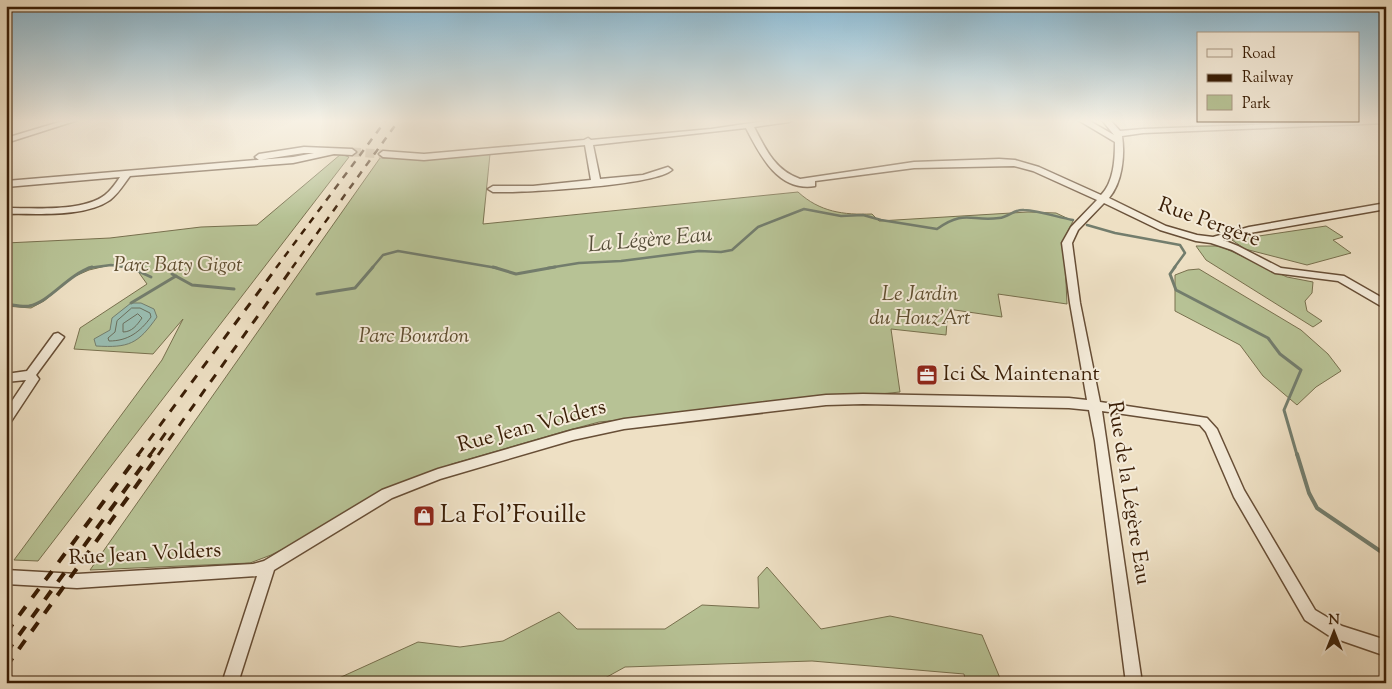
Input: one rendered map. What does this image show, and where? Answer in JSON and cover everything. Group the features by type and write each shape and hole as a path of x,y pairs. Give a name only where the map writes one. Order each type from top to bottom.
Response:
{"street":[{"path":"6,184 293,160 330,152"},
{"path":"383,154 424,157 474,152"},
{"path":"590,152 596,182"},
{"name":"Rue Pergère","path":"764,152 779,173 796,182 817,184 857,177 889,167 999,162 1015,163 1036,169 1163,228 1188,236 1214,240 1236,248 1279,271 1340,278 1386,305"},
{"name":"Rue de la Légère Eau","path":"1119,152 1112,189 1104,200 1094,206 1074,229 1067,243 1100,442 1134,683"},
{"path":"493,188 516,190 656,176 668,170"},
{"path":"6,211 77,208 96,204 108,198 127,174"},
{"path":"1214,240 1249,230 1386,206"},
{"path":"6,378 30,375 58,337"},
{"path":"6,420 33,379 30,375"},
{"name":"Rue Jean Volders","path":"6,577 77,581 241,572 268,566 387,494 447,472 573,435 624,424 826,400 1059,403 1203,421 1216,439 1227,470 1239,493 1310,615 1335,632 1386,648"},
{"path":"230,683 268,566"}],"green space":[{"name":"Parc Baty Gigot","path":"341,154 349,157 38,561 14,560 162,360 183,319 153,354 74,349 80,328 147,284 137,270 110,265 89,270 73,277 44,301 31,308 6,306 6,243 110,238 201,227 257,225"},
{"name":"Parc Bourdon","path":"490,154 483,224 798,192 806,199 823,208 842,213 872,214 879,221 1028,212 1056,213 1073,221 1064,239 1067,304 998,294 1002,317 948,309 946,335 891,329 900,392 599,422 452,464 271,555 250,563 90,570 380,158 429,158"},
{"path":"1326,226 1343,237 1333,240 1351,253 1307,265 1245,249 1232,240"},
{"path":"1196,246 1220,246 1287,277 1313,282 1312,293 1305,301 1307,311 1322,321 1313,327 1206,260"},
{"path":"1199,269 1301,330 1328,354 1341,371 1316,387 1297,405 1263,376 1240,345 1175,311 1175,275 1188,270"},
{"path":"767,567 821,629 890,616 982,635 1002,683 966,683 964,674 812,661 625,667 596,683 328,683 418,642 460,647 503,641 559,612 577,629 665,629 702,605 759,608 758,577"}],"water":[{"path":"131,303 141,303 154,309 157,317 138,339 132,342 117,346 96,346 94,339 110,330 112,318"}],"waterway":[{"name":"La Légère Eau","path":"548,268 579,263 621,261 699,251 721,252 732,250 758,227 804,209 841,216 863,215 881,220 937,229 955,219 999,218 1020,210 1073,220"},
{"name":"La Légère Eau","path":"1087,225 1115,233 1180,245 1185,253 1174,268"},
{"name":"La Légère Eau","path":"372,268 383,255 398,251 495,268"},
{"name":"La Légère Eau","path":"90,268 111,265 130,268"},
{"name":"La Légère Eau","path":"317,294 355,288 373,267"},
{"name":"La Légère Eau","path":"495,268 516,274 555,267"},
{"name":"La Légère Eau","path":"1175,267 1170,274 1176,290 1268,338 1280,354 1301,370 1284,410 1297,455"},
{"name":"La Légère Eau","path":"6,304 21,306 37,304 75,276 90,268"},
{"name":"La Légère Eau","path":"130,268 151,277"},
{"name":"La Légère Eau","path":"172,274 176,276"},
{"path":"131,303 176,276"},
{"name":"La Légère Eau","path":"176,276 192,285 234,289"},
{"name":"La Légère Eau","path":"1297,454 1309,493 1317,508 1386,555"}],"tunnel":[{"path":"354,152 383,154"}],"railway":[{"path":"276,268 362,152"},
{"path":"292,268 376,152"},
{"path":"138,455 277,267"},
{"path":"158,455 293,267"},
{"path":"150,455 167,431"},
{"path":"6,633 139,454"},
{"path":"6,653 151,454"},
{"path":"6,667 159,454"}],"place":[{"name":"Ici & Maintenant","path":"927,375"},
{"name":"La Fol'Fouille","path":"424,516"}],"park label":[{"name":"Le Jardin du Houz’Art","path":"920,307"}]}
